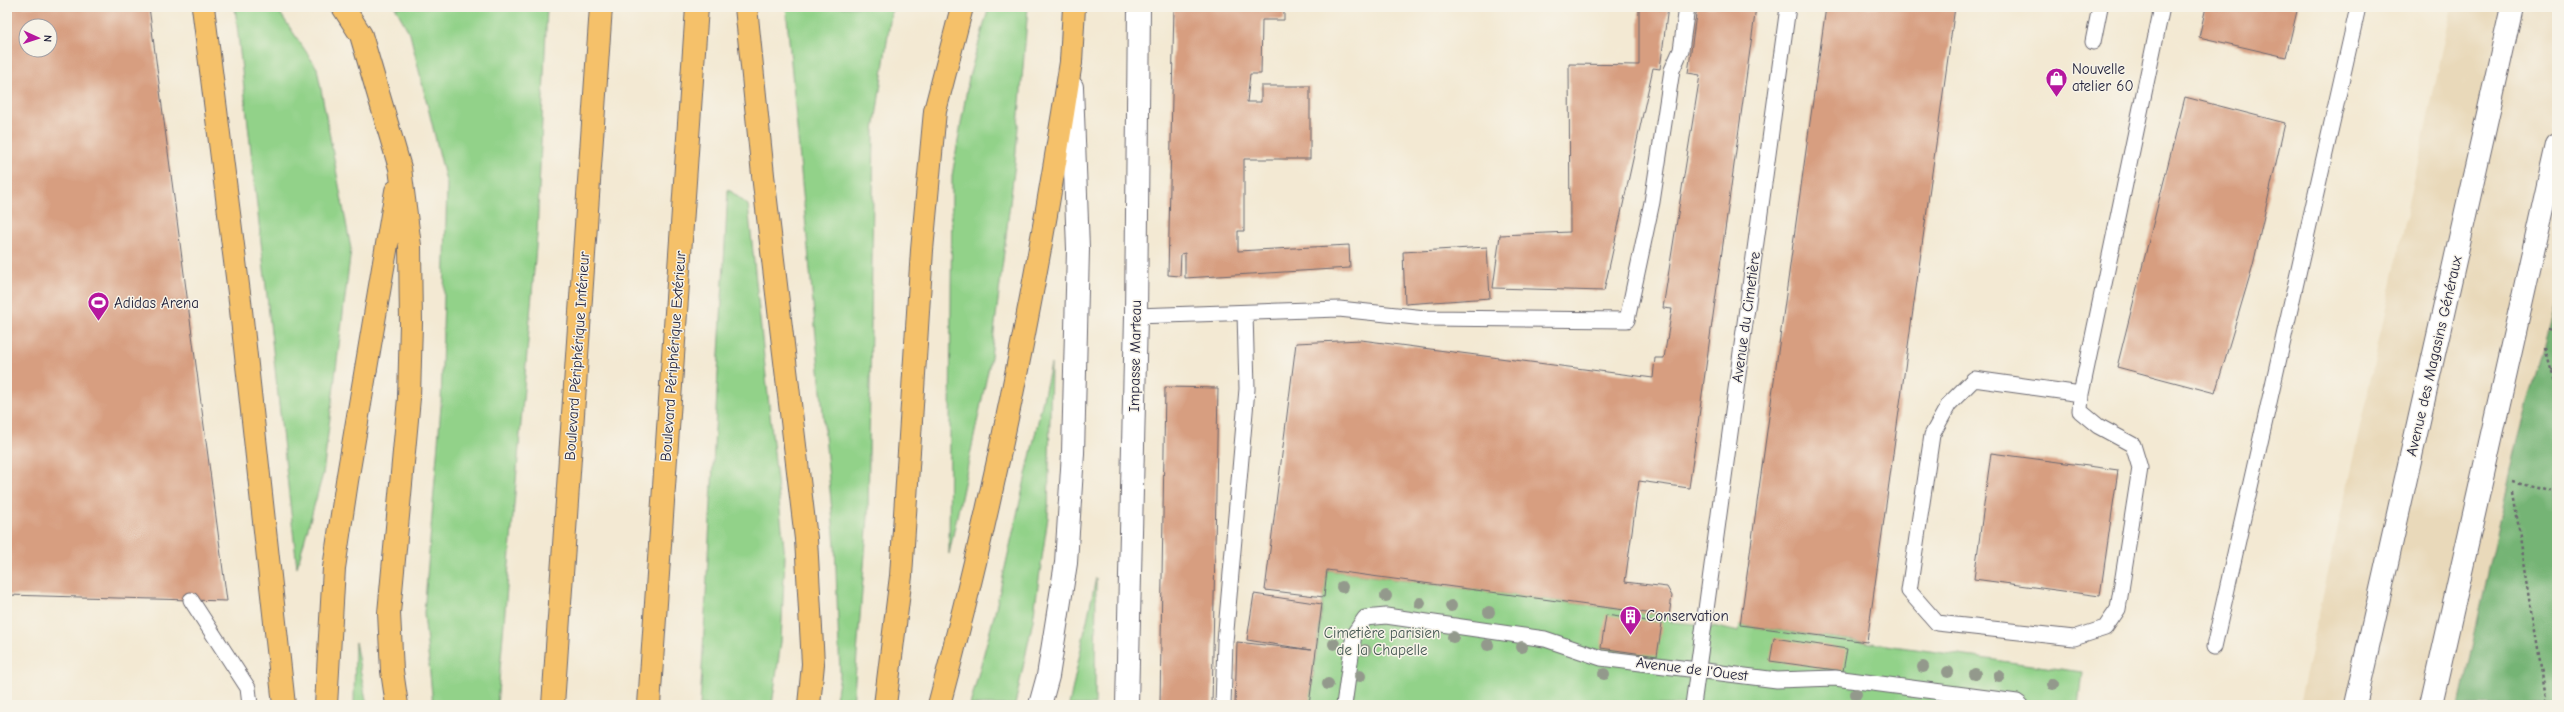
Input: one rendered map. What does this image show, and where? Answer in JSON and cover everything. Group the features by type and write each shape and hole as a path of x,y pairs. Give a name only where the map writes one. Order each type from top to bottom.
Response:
{"main road":[{"path":"203,7 240,301 284,705"},
{"path":"344,7 361,35 400,168 410,246 411,323 409,398 389,613 392,671 397,705"},
{"name":"Boulevard Périphérique Intérieur","path":"553,705 601,7"},
{"name":"Boulevard Périphérique Extérieur","path":"649,705 697,7"},
{"path":"746,7 763,174 806,539 813,664 809,705"},
{"path":"885,705 901,576 922,250 935,111 962,7"},
{"path":"939,705 970,589 1008,417 1072,62 1074,7"},
{"path":"326,705 334,568 346,481 400,168"}],"street":[{"name":"Impasse Marteau","path":"1127,705 1136,316 1139,7"},
{"name":"Avenue des Magasins Généraux","path":"2355,705 2512,7"},
{"path":"1040,705 1048,676 1066,563 1073,453 1078,249 1072,62"},
{"path":"2431,705 2557,145"}],"lane":[{"path":"1136,316 1339,309 1425,318 1627,320 1652,202 1672,70 1681,50 1687,7"},
{"name":"Avenue du Cimetière","path":"1693,705 1788,7"},
{"path":"2093,42 2100,7"},
{"path":"2080,394 1974,379 1949,404 1932,435 1909,590 1937,623 2074,638 2105,628 2118,609 2140,468 2133,445 2098,426 2080,411 2080,394 2162,7"},
{"path":"2214,647 2358,7"},
{"path":"1223,705 1225,642 1247,389 1245,313"},
{"path":"191,600 248,688 250,705"},
{"name":"Avenue de l'Ouest","path":"1344,705 1354,634 1365,618 1386,616 1544,639 1601,658 1777,680 1835,678 2017,702 2021,705"}],"path":[{"path":"2551,370 2557,371"},
{"path":"2547,705 2511,482 2557,493"}],"shaded area":[{"path":"2452,7 2557,7 2557,705 2299,705"}],"green space":[{"path":"235,7 276,7 317,68 351,249 323,474 297,567"},
{"path":"395,7 547,7 537,235 497,705 433,705 424,613 441,406 447,185 410,34"},
{"path":"786,7 892,7 874,131 868,516 853,705 835,705 840,675 835,545"},
{"path":"989,7 1028,7 1015,163 991,357 949,554 952,176 969,77"},
{"path":"728,189 748,205 785,557 781,642 772,705 700,705"},
{"path":"2557,295 2557,705 2459,705 2516,448"},
{"path":"1051,364 1048,517 1033,620 1015,705 970,705 995,612"},
{"name":"Cimetière parisien de la Chapelle","path":"1327,570 1672,616 1671,622 1696,624 1696,627 1712,628 1713,626 1739,632 1740,625 2082,672 2078,705 1309,705"},
{"path":"1096,578 1095,705 1069,705"},
{"path":"355,642 367,705 354,705"}],"building":[{"name":"Adidas Arena","path":"7,7 149,7 227,601 7,595"},
{"path":"1174,7 1284,7 1284,20 1262,20 1261,74 1250,74 1247,102 1261,102 1261,86 1310,86 1310,159 1244,159 1244,231 1238,231 1238,251 1349,245 1350,268 1185,278 1185,253 1181,254 1180,276 1168,275"},
{"path":"1639,7 1668,7 1660,69 1653,68 1604,291 1493,288 1500,235 1570,232 1569,64 1639,65"},
{"path":"1697,7 1756,7 1689,488 1639,481 1625,582 1667,587 1672,596 1669,616 1327,570 1324,597 1265,590 1296,343 1361,340 1653,378 1655,358 1664,358 1672,309 1663,308 1700,75 1688,73"},
{"path":"1826,7 1955,7 1867,642 1740,625"},
{"path":"2206,7 2298,7 2286,57 2199,37"},
{"path":"2185,97 2285,123 2253,265 2215,393 2117,367"},
{"path":"1487,247 1490,298 1405,304 1403,252"},
{"path":"1165,387 1218,388 1212,705 1160,705"},
{"path":"1991,453 2118,470 2100,596 1974,579"},
{"path":"1254,594 1322,604 1309,705 1235,705 1237,642 1311,650 1247,640"},
{"name":"Conservation","path":"1606,615 1662,623 1657,656 1601,648"},
{"path":"1774,638 1847,649 1843,671 1770,661"}],"place":[{"name":"Nouvelle atelier 60","path":"2056,98"},
{"name":"Adidas Arena","path":"99,322"},
{"name":"Conservation","path":"1631,636"}]}
